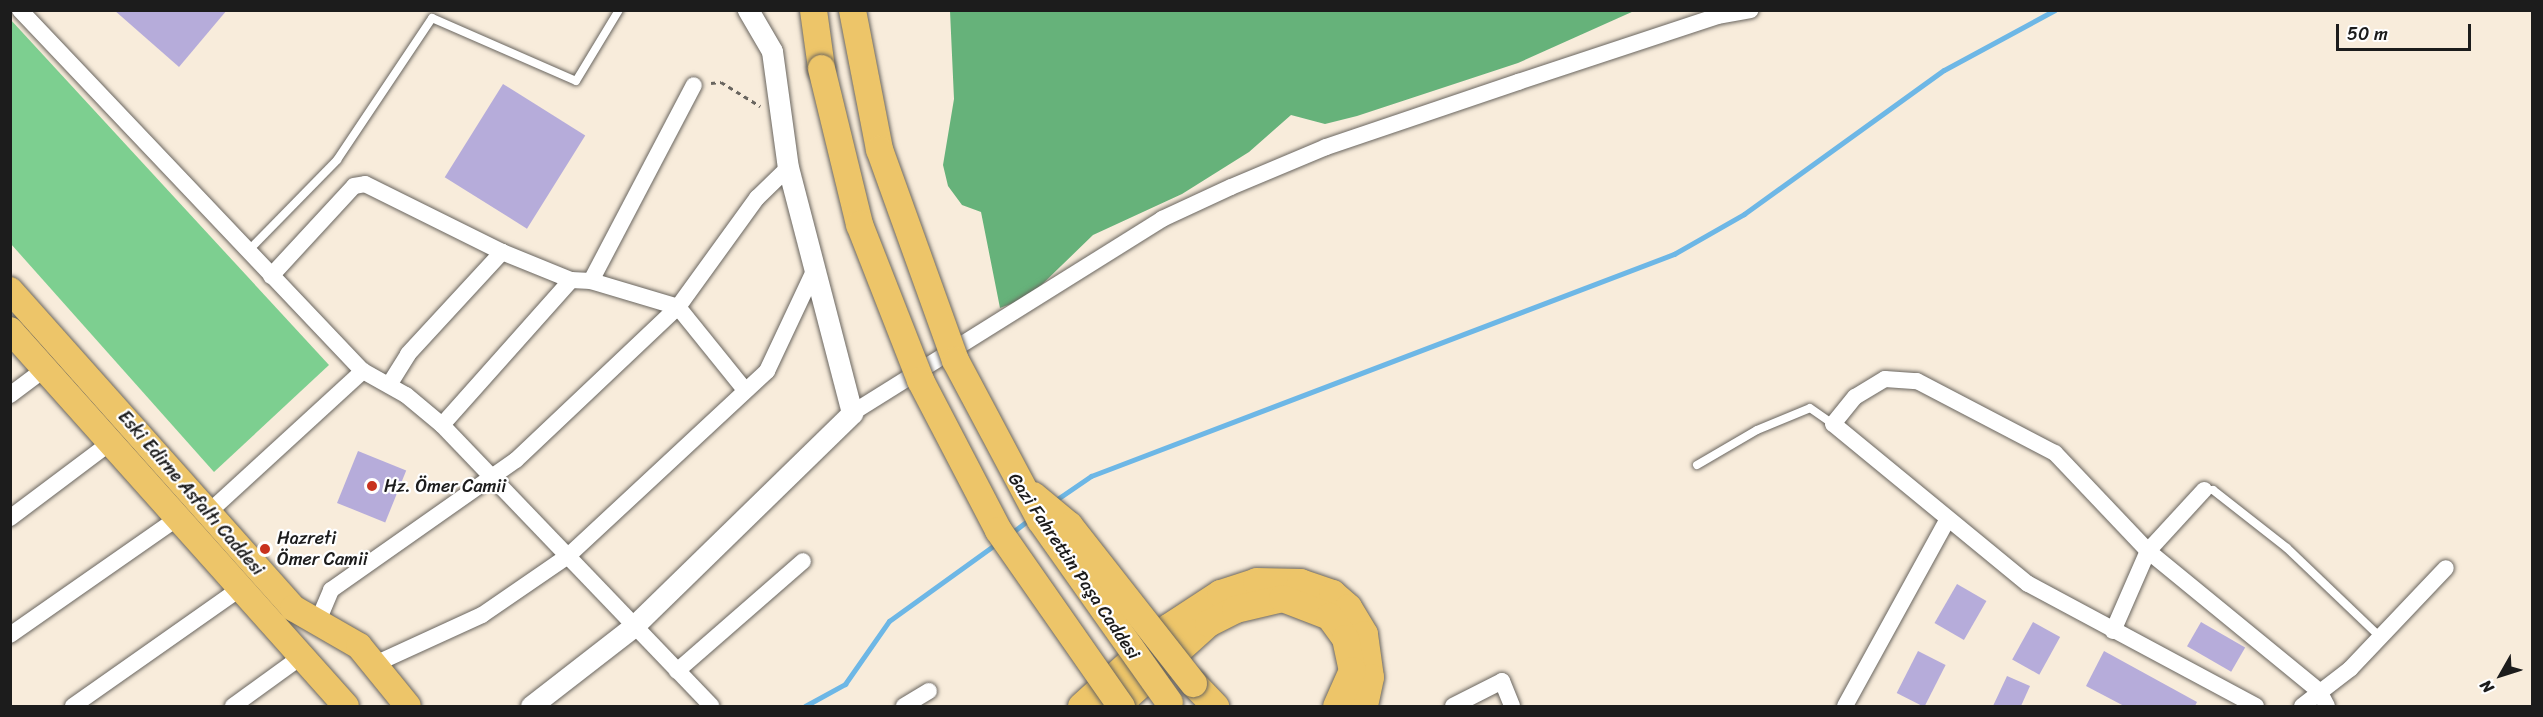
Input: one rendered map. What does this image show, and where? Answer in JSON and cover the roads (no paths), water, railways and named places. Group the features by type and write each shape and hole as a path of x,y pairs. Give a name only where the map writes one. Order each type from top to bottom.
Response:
{"highway":[{"path":"813,10 821,68 859,224 924,389 998,530 1121,706"},
{"name":"Gazi Fahrettin Paşa Caddesi","path":"852,10 869,113 911,252 955,360 1016,481 1080,581 1171,704"},
{"path":"1016,481 1069,525 1193,683 1215,706"},
{"path":"1081,706 1168,627 1220,593 1256,580 1300,582 1332,593 1348,607 1364,634 1370,677 1364,706"},
{"path":"1116,706 1208,623 1235,609 1282,597 1329,616 1345,638 1352,670 1336,706"}],"main road":[{"name":"Eski Edirne Asfaltı Caddesi","path":"10,290 293,608 340,631 375,664 407,706"},
{"name":"Eski Edirne Asfaltı Caddesi","path":"10,330 346,706"},
{"path":"178,518 209,512"},
{"path":"302,656 318,621"}],"street":[{"path":"20,10 363,371 389,385 442,425 489,479 568,556 711,706"},
{"path":"748,10 772,51 784,124 788,168 852,413"},
{"path":"531,706 634,626 852,413 1162,219 1326,147 1718,16 1750,10"},
{"path":"591,281 694,86"},
{"path":"318,621 331,590 516,460 678,307 757,198 788,168"},
{"path":"271,276 354,186 365,184 502,252 572,280 591,281 678,307 745,390"},
{"path":"389,385 408,354 502,252"},
{"path":"375,664 482,615 568,556 767,371 814,272"},
{"path":"442,425 572,280"},
{"path":"10,395 46,368"},
{"path":"209,512 363,371"},
{"path":"2256,706 2028,584 1833,424 1855,397 1885,379 1917,381 2055,453 2148,551 2319,691 2327,706"},
{"path":"10,518 110,443"},
{"path":"2113,631 2148,551 2204,490"},
{"path":"10,635 178,518"},
{"path":"1845,706 1948,519"},
{"path":"677,671 803,561"},
{"path":"2302,706 2380,637 2446,568"},
{"path":"73,706 241,588"},
{"path":"233,706 302,656"},
{"path":"1453,706 1502,681 1512,706"},
{"path":"904,706 929,691"}],"lane":[{"path":"249,250 337,160 432,18 576,81 620,10"},
{"path":"1697,465 1757,430 1810,408 1833,424"},
{"path":"2204,490 2213,490 2287,548 2380,637"}],"waterway":[{"path":"1053,502 1091,476 1674,254 1744,214 1944,70 2055,10"},
{"path":"1010,534 1031,518"},
{"path":"805,706 845,684 889,621 997,543"}],"place":[{"name":"Hz. Ömer Camii","path":"372,486"},
{"name":"Hazreti Ömer Camii","path":"265,549"}]}
